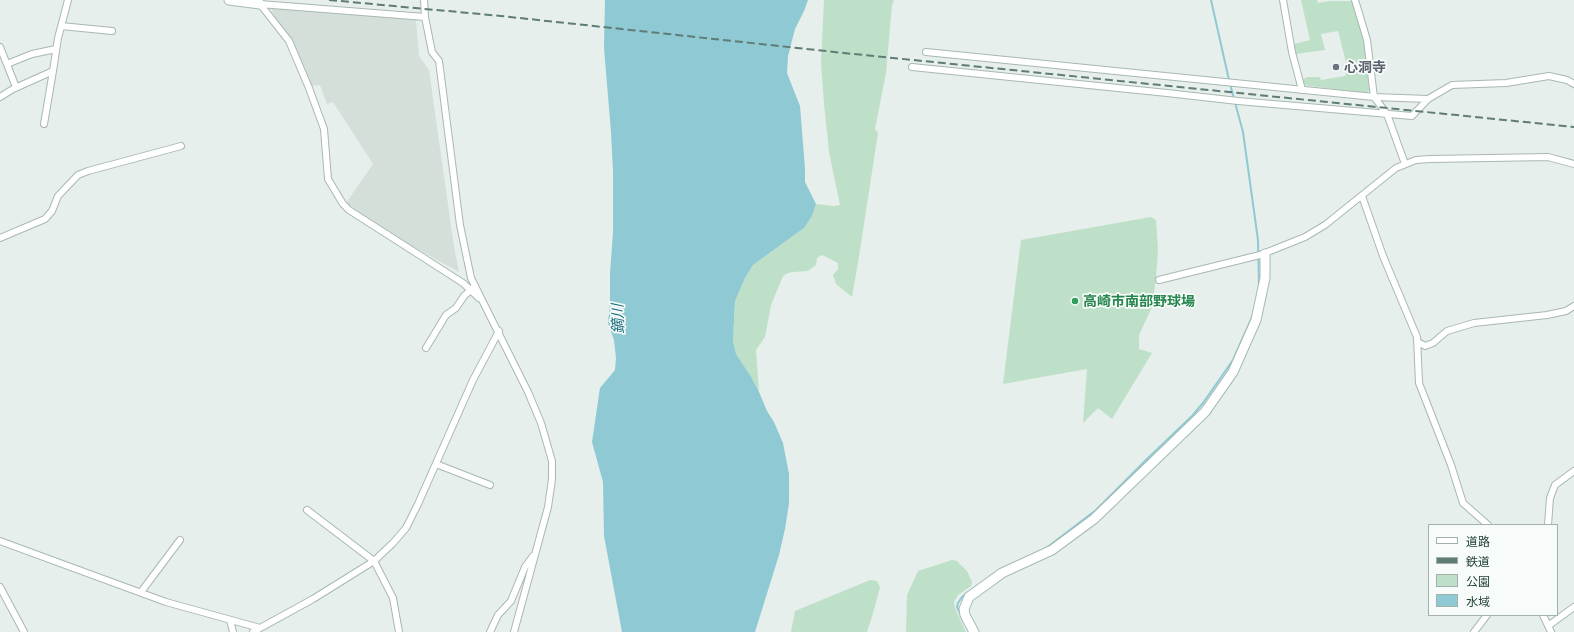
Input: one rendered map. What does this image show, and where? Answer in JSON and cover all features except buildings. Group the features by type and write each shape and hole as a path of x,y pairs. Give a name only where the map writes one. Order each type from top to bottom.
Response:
{"street":[{"path":"44,124 56,49 68,0"},
{"path":"229,0 425,17"},
{"path":"424,0 425,17 432,52 439,61 460,225 473,288 483,302 499,331 541,423 552,461 552,479 548,507 514,632"},
{"path":"1283,0 1292,52 1302,90"},
{"path":"1355,0 1367,40 1374,97 1387,114 1405,164"},
{"path":"258,2 289,41 309,88 324,129 328,179 343,204 349,210 473,288"},
{"path":"61,26 112,31"},
{"path":"0,47 16,87"},
{"path":"7,64 32,54 56,49"},
{"path":"926,52 1374,97 1428,99"},
{"path":"912,67 1167,92 1238,101 1412,116 1428,99 1452,85 1506,83 1549,76 1567,80 1574,84"},
{"path":"0,97 16,87 53,71"},
{"path":"0,238 44,219 52,211 58,196 78,176 88,171 181,146"},
{"path":"1159,280 1265,254 1316,231 1396,168 1416,160 1548,157 1574,164"},
{"path":"1362,196 1383,256 1418,342 1419,383 1451,465 1463,503 1487,524"},
{"path":"974,632 965,615 964,609 969,597 1002,574 1052,550 1094,519 1205,412 1233,372 1256,320 1265,278 1265,254"},
{"path":"426,348 446,315 456,308 464,296 473,288"},
{"path":"1418,342 1425,346 1429,345 1447,331 1474,323 1566,311 1574,306"},
{"path":"253,632 314,599 374,561 406,528 473,380 499,331"},
{"path":"436,464 490,484"},
{"path":"1548,524 1550,498 1554,485 1574,471"},
{"path":"307,510 374,561 393,598 399,632"},
{"path":"0,540 166,602 260,628"},
{"path":"141,592 180,540"},
{"path":"490,632 498,615 511,602 525,567 536,553"},
{"path":"0,587 24,632"},
{"path":"1543,616 1549,629 1574,607"},
{"path":"1474,632 1486,616"},
{"path":"230,620 233,632"}],"shaded area":[{"path":"270,7 416,20 419,56 429,70 454,247 459,272 395,237 346,203 373,164 333,102 327,104 320,85 310,86"}],"green space":[{"path":"824,0 894,0 892,5 886,73 875,129 878,133 858,263 852,297 836,284 833,275 838,269 838,263 822,255 817,258 816,265 808,271 788,273 783,276 771,305 765,337 756,350 759,392 736,354 733,342 735,301 745,278 753,265 804,228 812,216 816,204 833,206 840,205 829,152 824,104 821,63"},
{"path":"1301,0 1317,0 1318,3 1329,1 1351,1 1357,13 1364,38 1369,91 1366,93 1303,85 1302,80 1307,77 1320,77 1321,80 1345,76 1348,70 1338,31 1321,34 1325,50 1296,54 1294,44 1310,40"},
{"path":"1151,217 1156,220 1158,249 1156,278 1152,307 1139,335 1139,349 1152,353 1112,419 1098,408 1083,423 1087,369 1003,384 1021,240"},
{"path":"952,560 957,561 967,571 972,582 971,586 958,595 954,602 955,608 966,632 906,632 907,595 918,571"},
{"path":"870,580 877,581 880,587 867,632 791,632 795,611"}],"water":[{"name":"鏑川","path":"605,0 808,0 795,29 788,56 787,73 800,106 805,182 816,204 812,216 804,228 753,265 745,278 735,301 733,341 736,354 751,377 767,411 774,422 783,443 789,474 789,503 785,529 779,555 755,632 622,632 604,536 603,482 592,442 600,388 615,370 616,358 614,340 608,323 613,232 613,171 604,48"}],"waterway":[{"path":"1211,0 1229,80"},
{"path":"1230,84 1243,132 1258,240 1259,287"},
{"path":"1045,549 1096,510 1192,416 1233,360 1253,315"},
{"path":"961,615 957,607 958,603 968,592"}],"railway":[{"path":"329,0 501,16 844,53 1574,127"}],"place":[{"name":"心洞寺","path":"1336,67"},
{"name":"高崎市南部野球場","path":"1075,301"}]}
